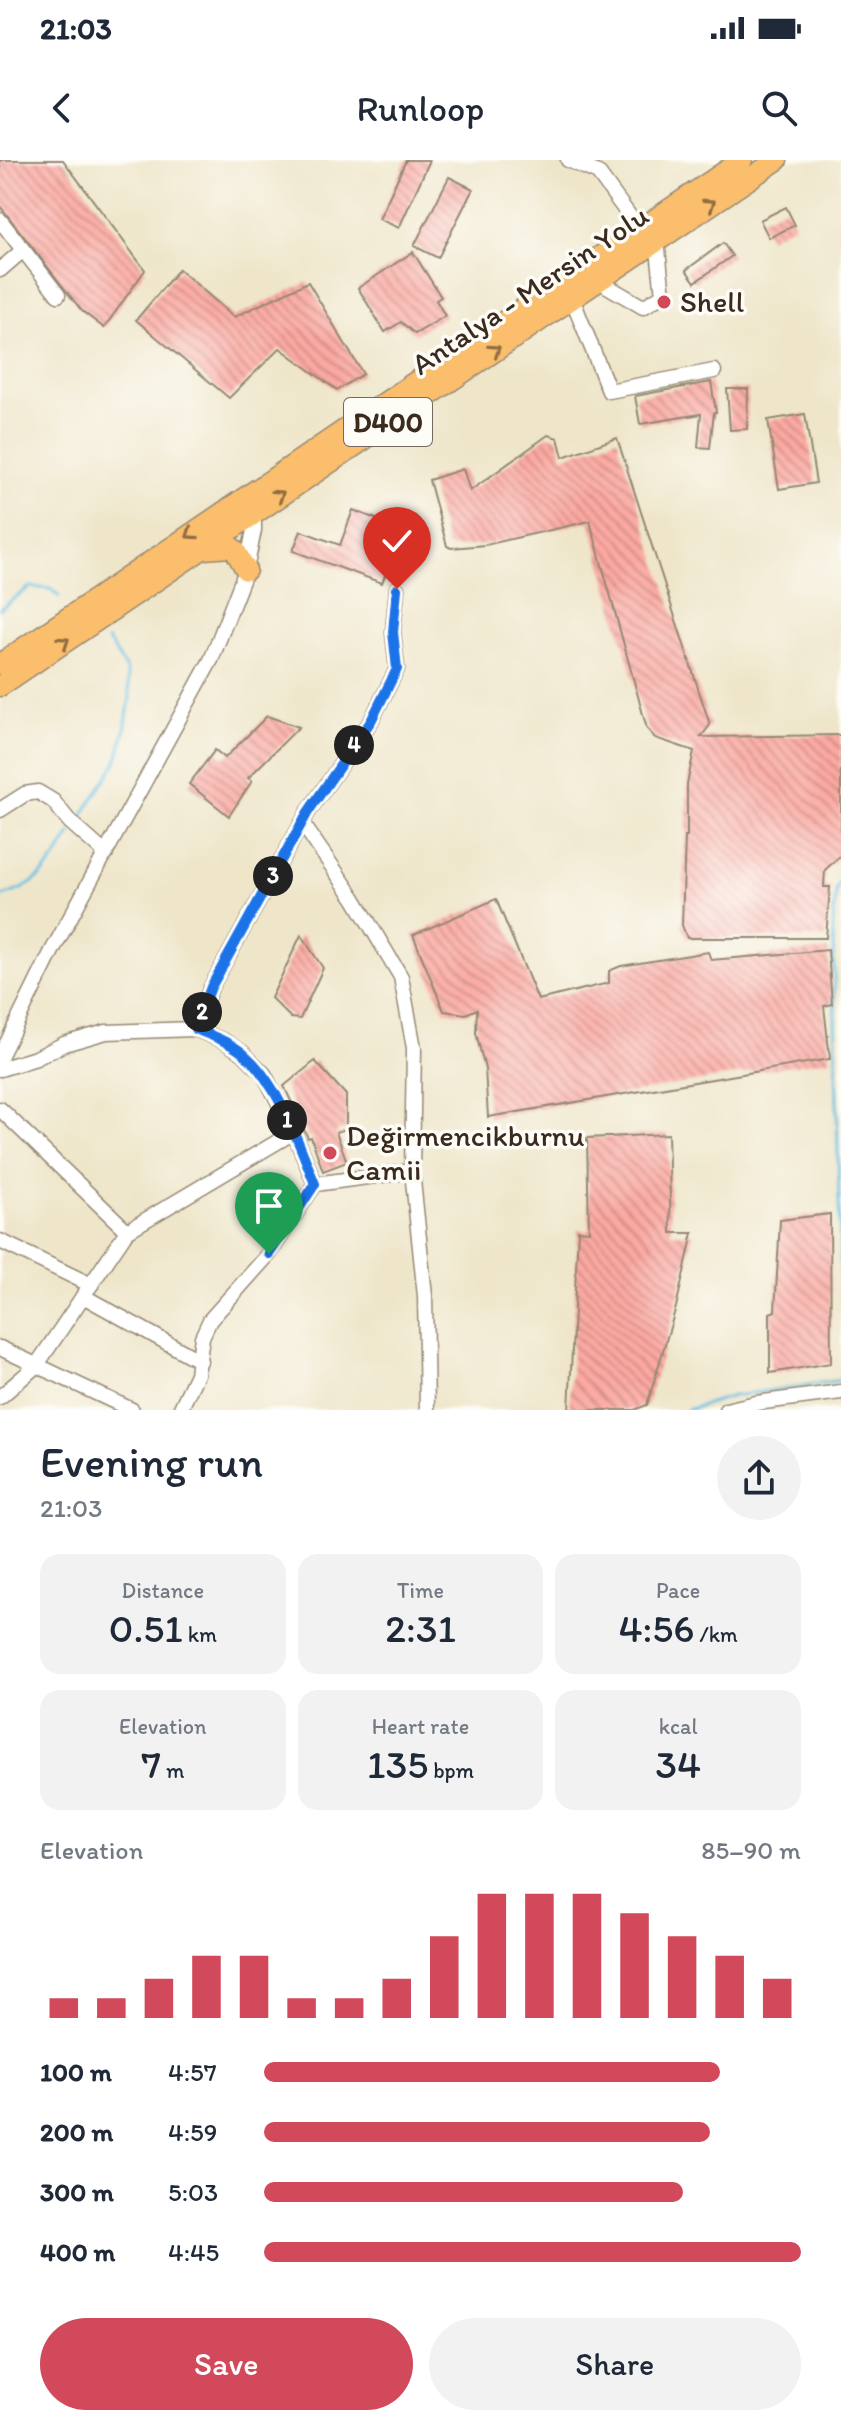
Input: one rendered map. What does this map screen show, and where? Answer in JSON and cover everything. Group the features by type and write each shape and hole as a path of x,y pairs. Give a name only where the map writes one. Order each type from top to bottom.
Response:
{"highway":[{"name":"Antalya - Mersin Yolu","path":"0,686 196,551 250,504 639,229 742,160"},
{"name":"Antalya - Mersin Yolu","path":"0,664 572,298 777,160"},
{"path":"196,551 231,547 246,570"}],"street":[{"path":"568,160 598,173 639,229"},
{"path":"0,220 58,295"},
{"path":"597,280 643,307 663,295 657,241"},
{"path":"0,270 22,251"},
{"path":"572,298 609,391 714,371"},
{"path":"0,1057 52,951 211,660 246,570 254,530 250,504"},
{"path":"195,1029 211,987 302,823 371,721 397,669 393,632 397,589"},
{"path":"0,810 25,794 38,792 53,801 75,827 106,854"},
{"path":"302,823 354,898 401,977 414,1048 412,1171 425,1296 427,1410"},
{"path":"0,1069 36,1058 64,1044 106,1032 195,1029 243,1053 264,1074 294,1132 315,1184"},
{"path":"0,1109 127,1231"},
{"path":"0,1397 36,1366 127,1231 294,1132"},
{"path":"180,1410 197,1374 202,1337 210,1320 269,1254 315,1184 412,1171"},
{"path":"0,1241 87,1290 200,1361"},
{"path":"0,1348 132,1410"},
{"path":"726,1410 841,1392"}],"building":[{"path":"0,160 63,160 145,270 104,328 82,311 0,206"},
{"path":"406,160 430,160 399,228 379,219"},
{"path":"449,177 473,189 438,258 414,246"},
{"path":"786,207 795,225 769,238 760,220"},
{"path":"723,243 732,256 695,282 686,270"},
{"path":"413,252 441,297 436,300 445,316 415,334 401,322 385,332 358,288"},
{"path":"179,269 234,317 308,282 363,374 337,390 280,348 229,398 136,320"},
{"path":"711,382 716,412 710,448 698,447 701,414 640,424 635,396"},
{"path":"727,389 748,389 747,429 730,430"},
{"path":"805,414 816,483 779,489 768,420"},
{"path":"548,435 558,438 563,457 617,438 710,725 701,737 841,735 841,855 825,870 824,887 830,887 826,938 687,938 682,925 685,837 687,784 694,751 655,738 647,729 590,521 485,545 447,546 429,480 463,469 470,491"},
{"path":"353,510 391,525 389,565 382,583 293,551 301,531 340,545"},
{"path":"267,716 299,727 248,778 252,781 229,816 189,784 215,750 225,758"},
{"path":"496,899 538,1000 609,983 609,971 621,966 708,952 711,960 828,950 832,1004 824,1006 830,1059 488,1117 485,1069 476,1033 477,1009 466,1014 444,1011 413,935"},
{"path":"301,935 323,968 300,1019 291,1018 271,998"},
{"path":"315,1061 346,1095 346,1129 336,1132 347,1162 323,1171 311,1137 308,1138 284,1086"},
{"path":"668,1134 671,1233 693,1233 676,1307 647,1405 634,1410 569,1410 578,1230 589,1231 587,1138"},
{"path":"830,1214 831,1363 770,1373 770,1313 775,1311 780,1220"}],"waterway":[{"path":"0,609 30,587 51,589 59,596"},
{"path":"78,822 116,763 125,730 130,697 127,671 108,640"},
{"path":"0,897 26,887 44,873 72,832"},
{"path":"841,878 836,890 833,925 841,1291"},
{"path":"687,1410 733,1396 841,1380"}],"place":[{"name":"Shell","path":"664,302"},
{"name":"Değirmencikburnu Camii","path":"330,1153"}],"route":[{"path":"269,1254 315,1184 294,1132 264,1074 243,1053 195,1029 211,987 308,812 371,721 397,669 393,632 397,589"}]}
